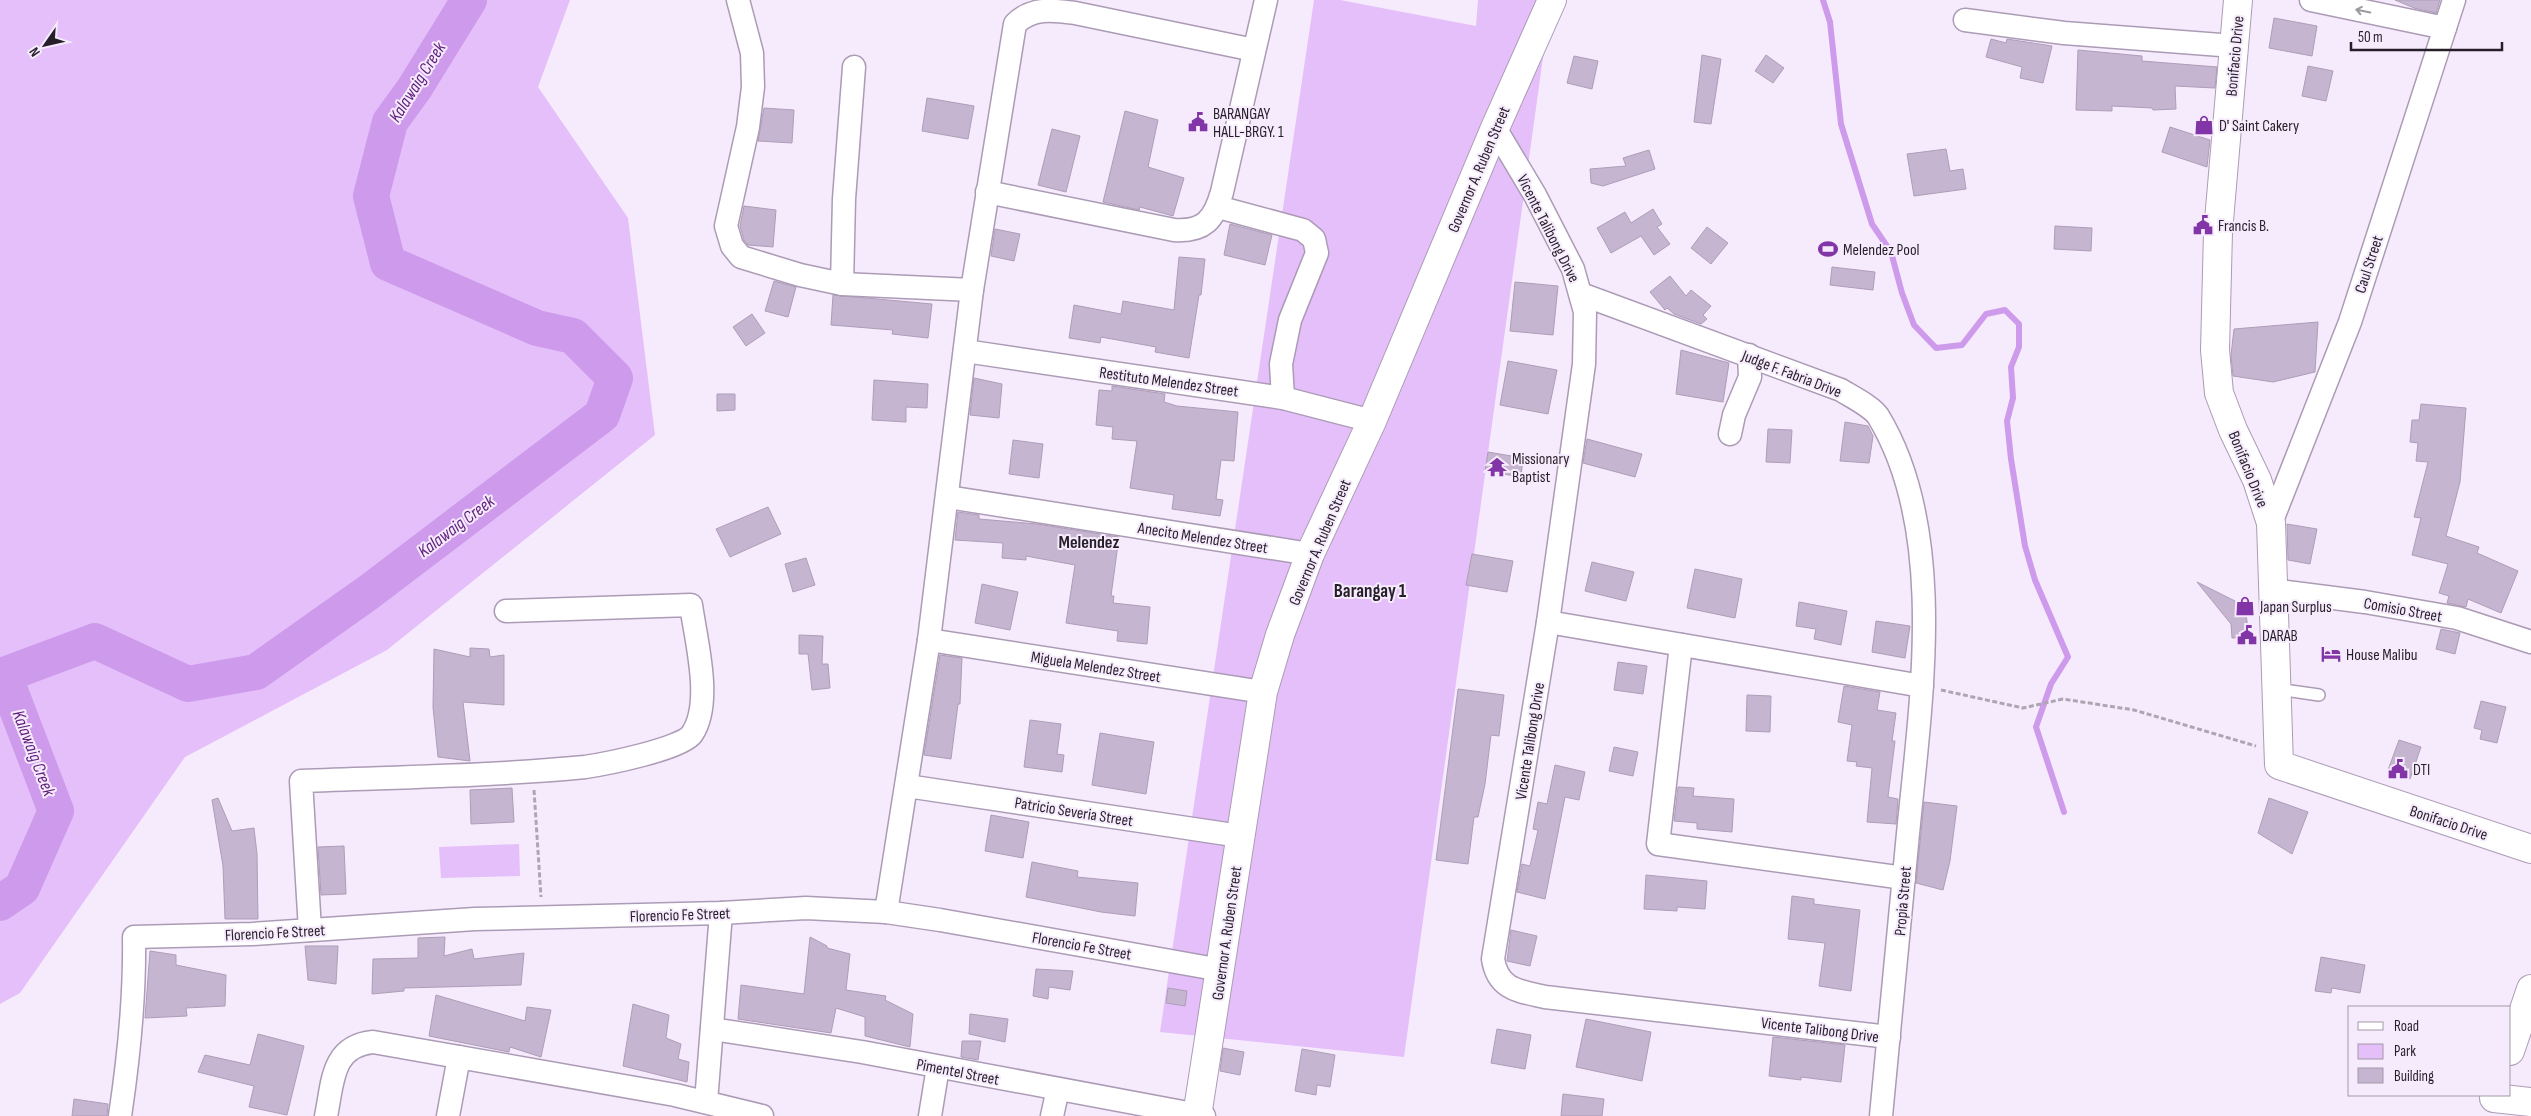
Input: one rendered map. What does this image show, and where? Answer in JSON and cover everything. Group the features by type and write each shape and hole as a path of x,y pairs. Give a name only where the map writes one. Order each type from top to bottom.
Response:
{"main road":[{"name":"Governor A. Ruben Street","path":"1200,1116 1240,836 1263,692 1280,635 1310,554 1372,421 1495,128 1552,0"},
{"name":"Bonifacio Drive","path":"2238,0 2218,232 2215,350 2219,393 2233,430 2257,480 2271,523 2279,765 2531,850"},
{"path":"2511,1048 2531,989"},
{"path":"2491,1103 2531,1102"}],"street":[{"path":"738,0 752,53 753,87 748,127 726,226 728,236 741,258 800,276 842,284 972,290"},
{"path":"987,192 1174,230 1193,231 1206,224 1218,207 1266,0"},
{"path":"2311,0 2445,28"},
{"name":"Caul Street","path":"2271,523 2350,322 2454,0"},
{"path":"886,912 929,640 972,290 1015,24 1028,14 1049,10 1075,13 1254,50"},
{"path":"1965,20 2064,33 2234,46"},
{"path":"842,284 844,199 854,66"},
{"name":"Vicente Talibong Drive","path":"1495,128 1548,219 1573,268 1585,312 1584,364 1548,622 1493,959 1499,978 1516,991 1545,997 1889,1037"},
{"path":"1218,207 1303,230 1314,239 1317,253 1290,320 1281,364 1283,398"},
{"name":"Judge F. Fabria Drive","path":"1581,294 1841,390 1876,414 1901,461 1915,519 1923,572 1922,686"},
{"name":"Restituto Melendez Street","path":"965,351 1283,398 1372,421"},
{"path":"1730,434 1734,415 1750,377 1749,355"},
{"name":"Anecito Melendez Street","path":"948,497 1310,554"},
{"name":"Comisio Street","path":"2272,590 2365,602 2457,618 2531,642"},
{"path":"310,930 301,781 586,766 642,755 674,746 691,736 701,718 703,698 691,605 506,611"},
{"path":"1548,622 1922,686"},
{"name":"Miguela Melendez Street","path":"929,640 1263,692"},
{"path":"1681,644 1658,844 1904,878"},
{"name":"Propia Street","path":"1881,1116 1922,686"},
{"name":"Patricio Severia Street","path":"907,786 1240,836"},
{"name":"Florencio Fe Street","path":"120,1116 128,1058 134,980 134,937 252,934 475,919 721,913 806,908 886,912 1221,970"},
{"path":"706,1102 721,913"},
{"name":"Pimentel Street","path":"712,1029 938,1067 1200,1116"},
{"path":"326,1116 336,1068 341,1056 350,1047 359,1043 372,1042 675,1095 762,1116"},
{"path":"448,1116 459,1057"},
{"path":"930,1116 938,1067"},
{"path":"1052,1116 1058,1089"}],"lane":[{"path":"2277,689 2319,695"}],"path":[{"path":"1922,686 2023,708 2064,699 2134,710 2278,752"},
{"path":"533,770 542,917"}],"green space":[{"path":"0,0 570,0 538,87 628,218 655,435 387,650 185,757 20,993 0,1004"},
{"path":"1314,0 1340,0 1476,26 1478,0 1551,0 1404,1057 1160,1032"},
{"path":"519,844 520,876 441,878 439,847"}],"building":[{"path":"2395,0 2440,0 2436,13 2414,8"},
{"path":"2274,18 2317,26 2312,56 2269,48"},
{"path":"1991,39 2006,43 2007,39 2052,46 2043,83 2020,78 2022,67 1986,57"},
{"path":"2078,50 2142,56 2142,61 2217,67 2215,88 2175,86 2176,109 2153,110 2152,108 2112,106 2112,111 2076,110"},
{"path":"1702,55 1721,59 1711,124 1694,122"},
{"path":"1766,55 1784,68 1773,83 1755,71"},
{"path":"1574,56 1598,61 1592,89 1567,83"},
{"path":"2308,66 2333,71 2326,101 2302,96"},
{"path":"927,98 974,106 968,139 922,131"},
{"path":"764,108 794,110 792,143 758,141"},
{"path":"1125,111 1158,120 1148,167 1184,178 1173,216 1140,207 1139,210 1103,202"},
{"path":"2170,127 2210,140 2207,167 2162,152"},
{"path":"1052,129 1080,136 1066,192 1038,185"},
{"path":"1946,149 1950,171 1963,169 1966,189 1914,196 1907,154"},
{"path":"1649,150 1655,169 1603,186 1591,183 1590,169 1626,166 1623,158"},
{"path":"744,206 776,210 773,247 748,245 744,240 740,226"},
{"path":"1653,209 1662,224 1657,227 1670,244 1654,255 1641,236 1611,253 1597,228 1625,212 1631,223"},
{"path":"1230,224 1272,235 1265,265 1224,255"},
{"path":"2055,226 2092,228 2091,251 2054,249"},
{"path":"1707,227 1728,243 1711,264 1691,248"},
{"path":"995,229 1020,234 1014,261 991,256"},
{"path":"1179,257 1205,259 1201,295 1199,295 1189,358 1155,352 1156,347 1101,337 1100,343 1069,338 1074,305 1121,314 1123,301 1174,310"},
{"path":"1832,267 1875,272 1873,290 1830,285"},
{"path":"1670,276 1686,296 1691,290 1711,306 1703,315 1707,319 1701,324 1674,314 1667,308 1665,310 1650,292"},
{"path":"774,281 796,287 788,317 765,311"},
{"path":"1515,282 1558,286 1553,335 1510,331"},
{"path":"833,295 932,304 928,338 892,334 893,330 831,325"},
{"path":"752,314 765,333 746,346 733,327"},
{"path":"2318,322 2315,372 2273,382 2233,376 2231,355 2234,329"},
{"path":"1681,350 1729,363 1723,402 1676,394"},
{"path":"1508,361 1557,370 1548,414 1500,405"},
{"path":"974,378 1002,384 999,418 970,415"},
{"path":"874,380 928,384 927,408 906,407 906,422 872,420"},
{"path":"1112,386 1165,394 1164,402 1177,406 1238,412 1234,461 1221,460 1216,499 1223,500 1220,516 1172,509 1174,495 1130,488 1137,441 1112,439 1113,427 1096,425 1099,390 1112,391"},
{"path":"717,394 735,394 735,410 717,411"},
{"path":"2421,404 2466,408 2460,482 2446,536 2479,547 2477,553 2518,571 2501,613 2468,599 2466,607 2447,603 2449,596 2439,593 2448,564 2412,555 2421,518 2414,517 2428,462 2416,461 2418,443 2410,442 2412,420 2419,420"},
{"path":"1845,422 1868,426 1873,436 1869,463 1840,461"},
{"path":"1768,429 1792,430 1790,463 1766,462"},
{"path":"1587,439 1642,454 1635,477 1583,463"},
{"path":"1013,440 1043,444 1039,478 1009,474"},
{"name":"Missionary Baptist","path":"1488,452 1523,458 1521,477 1485,471"},
{"path":"768,507 781,534 730,557 716,529"},
{"path":"958,512 979,515 979,519 1037,524 1119,537 1111,596 1114,596 1113,603 1150,607 1147,644 1117,641 1118,631 1066,623 1075,565 1026,556 1026,560 1002,558 1003,543 955,540"},
{"path":"2287,524 2317,529 2310,564 2288,560"},
{"path":"1472,554 1513,561 1507,592 1466,585"},
{"path":"806,558 815,585 793,592 785,564"},
{"path":"1592,562 1634,572 1626,601 1585,591"},
{"path":"1695,569 1742,579 1735,618 1687,608"},
{"path":"2197,582 2245,606 2249,637 2232,638 2231,624"},
{"path":"982,584 1018,592 1010,630 975,623"},
{"path":"1799,602 1847,611 1841,645 1814,639 1816,629 1796,626"},
{"path":"1876,621 1910,626 1905,658 1872,652"},
{"path":"2441,629 2460,633 2455,654 2436,649"},
{"path":"799,635 823,636 822,664 828,664 830,688 812,690 808,654 799,654"},
{"path":"470,648 489,649 490,657 504,655 504,705 463,702 470,761 438,757 433,707 434,649 470,657"},
{"path":"940,655 962,658 960,704 958,704 951,759 924,755"},
{"path":"1618,662 1647,666 1643,694 1614,690"},
{"path":"1844,686 1880,692 1877,710 1896,713 1892,741 1895,741 1888,797 1898,799 1896,824 1867,822 1872,768 1856,766 1857,762 1847,761 1852,725 1838,722"},
{"path":"1458,689 1504,695 1499,736 1491,735 1485,784 1478,817 1474,817 1468,864 1436,860"},
{"path":"1747,695 1771,696 1770,732 1746,731"},
{"path":"2481,701 2506,707 2497,743 2480,739 2482,730 2474,728"},
{"path":"1030,720 1061,724 1057,754 1064,755 1062,772 1024,767"},
{"path":"1100,733 1154,742 1146,794 1092,785"},
{"path":"2399,740 2421,747 2410,779 2388,770"},
{"path":"1614,747 1638,752 1633,776 1609,771"},
{"path":"1555,765 1585,772 1579,800 1565,797 1545,899 1517,892 1522,864 1530,866 1538,830 1533,829 1538,802 1547,804"},
{"path":"1678,787 1694,788 1693,796 1734,799 1732,832 1697,829 1697,823 1674,821"},
{"path":"512,788 514,822 471,824 470,790"},
{"path":"218,798 232,831 254,828 257,854 258,919 225,919 223,866 212,800"},
{"path":"2269,798 2308,812 2292,854 2258,833"},
{"path":"1924,802 1957,806 1950,861 1943,890 1916,883"},
{"path":"991,815 1029,822 1023,858 985,851"},
{"path":"344,846 346,894 321,895 318,847"},
{"path":"1032,862 1078,871 1077,877 1138,883 1135,916 1101,912 1026,897"},
{"path":"1646,875 1707,881 1705,909 1677,907 1677,911 1644,909"},
{"path":"1792,896 1814,899 1814,904 1860,910 1851,991 1819,986 1825,943 1788,939"},
{"path":"1511,930 1537,936 1530,966 1507,961"},
{"path":"445,937 444,956 472,949 474,959 524,953 521,985 404,988 404,991 372,994 373,959 418,958 418,938"},
{"path":"810,937 827,946 827,948 850,954 846,990 886,996 885,1000 913,1014 910,1047 865,1036 865,1017 836,1008 831,1033 738,1019 741,985 804,994"},
{"path":"305,946 338,946 336,984 308,980"},
{"path":"150,951 176,955 176,965 226,975 225,1006 186,1008 187,1016 145,1018"},
{"path":"2321,957 2365,965 2360,993 2332,988 2331,993 2315,991"},
{"path":"1036,969 1073,971 1070,990 1049,987 1048,999 1033,996"},
{"path":"1168,988 1187,991 1185,1006 1166,1003"},
{"path":"436,995 525,1021 527,1007 551,1010 541,1057 510,1047 509,1052 429,1036"},
{"path":"633,1004 669,1015 666,1038 681,1044 678,1059 689,1062 687,1082 623,1066"},
{"path":"970,1014 1008,1019 1005,1042 969,1034"},
{"path":"1586,1019 1651,1032 1642,1081 1576,1067"},
{"path":"1497,1029 1531,1035 1525,1069 1491,1063"},
{"path":"258,1034 304,1046 287,1115 249,1107 254,1086 198,1072 205,1055 250,1065"},
{"path":"1773,1037 1845,1045 1841,1082 1801,1077 1801,1080 1769,1076"},
{"path":"962,1041 981,1041 978,1060 961,1057"},
{"path":"1223,1048 1244,1052 1240,1075 1220,1071"},
{"path":"1302,1049 1335,1055 1330,1087 1317,1085 1316,1095 1295,1091"},
{"path":"1563,1094 1604,1099 1602,1116 1561,1116"},
{"path":"74,1099 108,1104 107,1116 72,1116"}],"waterway":[{"name":"Kalawaig Creek","path":"0,903 22,888 56,811 4,675 95,641 188,684 256,672 369,592 602,415 615,378 573,336 537,328 388,263 371,196 390,122 414,89 469,0"},
{"path":"1823,0 1830,22 1841,124 1872,224 1891,252 1902,293 1914,325 1936,348 1962,345 1986,314 2005,310 2019,324 2019,347 2011,367 2013,398 2007,421 2025,546 2035,580 2068,657 2051,684 2036,727 2064,812"}],"place":[{"name":"BARANGAY HALL-BRGY. 1","path":"1198,122"},
{"name":"D' Saint Cakery","path":"2204,125"},
{"name":"Francis B.","path":"2203,225"},
{"name":"Melendez Pool","path":"1828,249"},
{"name":"Missionary Baptist","path":"1497,467"},
{"name":"Japan Surplus","path":"2245,606"},
{"name":"DARAB","path":"2247,635"},
{"name":"House Malibu","path":"2331,654"},
{"name":"DTI","path":"2398,769"}],"district":[{"name":"Melendez","path":"1089,542"},
{"name":"Barangay 1","path":"1370,590"}]}
